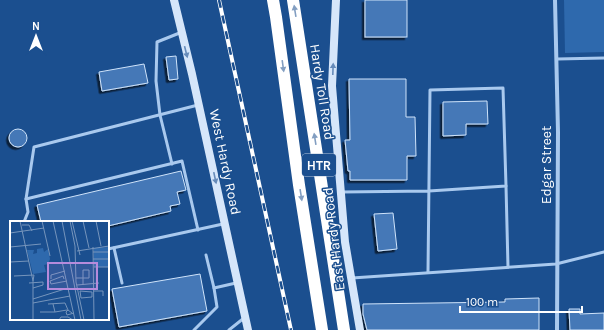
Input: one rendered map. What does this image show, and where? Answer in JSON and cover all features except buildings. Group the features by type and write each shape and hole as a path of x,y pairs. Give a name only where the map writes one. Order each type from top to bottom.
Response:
{"highway":[{"name":"HTR","path":"273,0 278,25 299,186 322,330"},
{"name":"Hardy Toll Road","path":"293,0 344,330"}],"main road":[{"name":"West Hardy Road","path":"174,0 199,105 248,330"},
{"name":"East Hardy Road","path":"336,0 332,86 344,242 360,330"}],"street":[{"name":"Edgar Street","path":"556,0 558,132 556,264 557,330"}],"lane":[{"path":"172,164 160,115 156,81 157,42 182,32"},
{"path":"556,59 604,58"},
{"path":"428,272 430,90 503,88 508,267"},
{"path":"24,221 28,212 26,199 34,147 199,105"},
{"path":"26,199 172,164 182,160 198,230"},
{"path":"341,192 429,191 506,186"},
{"path":"109,249 225,223"},
{"path":"114,248 122,283"},
{"path":"350,278 556,264 604,252"},
{"path":"194,330 217,307 206,255"},
{"path":"214,288 238,282"},
{"path":"229,330 245,317"}],"shaded area":[{"path":"564,0 604,0 604,52 565,53"}],"railway":[{"path":"219,0 291,330"}]}
